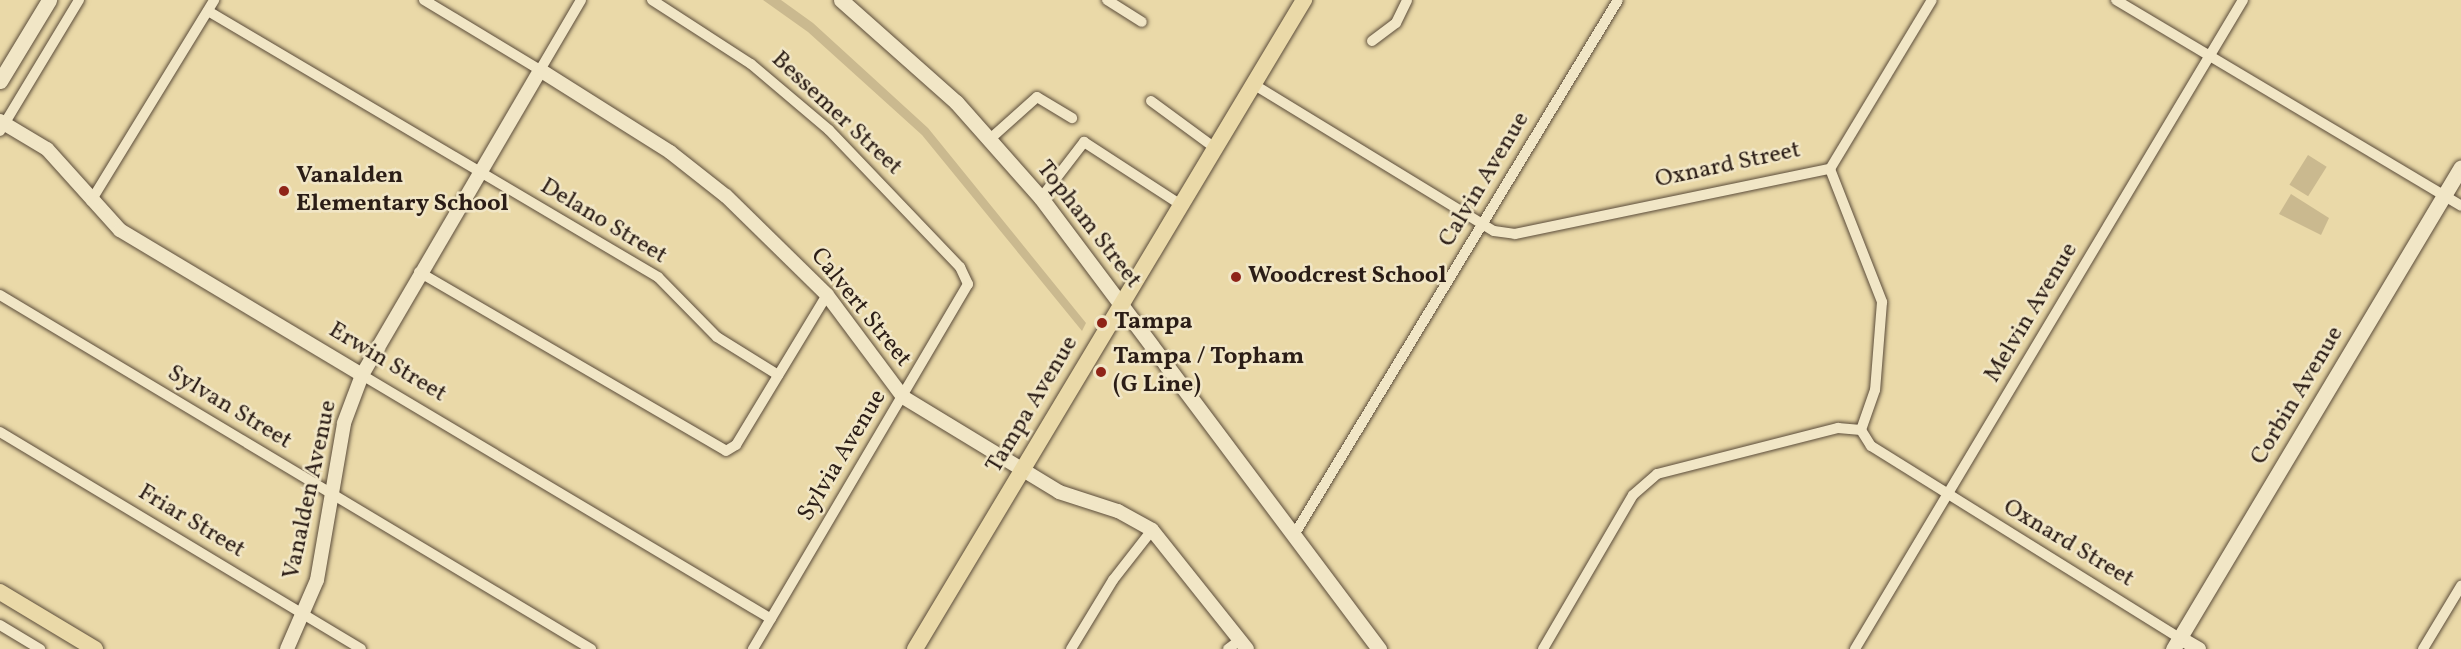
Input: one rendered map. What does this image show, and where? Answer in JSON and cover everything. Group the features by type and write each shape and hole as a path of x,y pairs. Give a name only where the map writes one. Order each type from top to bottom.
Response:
{"main road":[{"path":"0,81 49,0"},
{"name":"Topham Street","path":"841,0 920,66 990,139 1041,198 1379,649"},
{"name":"Tampa Avenue","path":"915,649 1304,0"},
{"name":"Corbin Avenue","path":"2177,644 2461,167"},
{"path":"0,592 95,649"}],"street":[{"path":"2,125 79,0"},
{"path":"91,201 214,0"},
{"name":"Calvert Street","path":"424,0 670,152 726,196 827,295 903,397 1066,496 1118,511 1152,530 1243,644"},
{"name":"Vanalden Avenue","path":"287,649 316,580 344,423 362,375 420,272 581,0"},
{"name":"Bessemer Street","path":"652,0 751,64 829,130 960,267 968,284"},
{"path":"1107,0 1142,22"},
{"path":"1372,41 1396,23 1407,0"},
{"name":"Calvin Avenue","path":"1294,535 1618,0"},
{"path":"1830,170 1932,0"},
{"path":"2116,0 2461,206"},
{"name":"Melvin Avenue","path":"1856,649 2211,58 2243,0"},
{"name":"Delano Street","path":"207,11 658,277 717,337 778,375"},
{"name":"Oxnard Street","path":"1253,84 1484,224 1515,234 1830,170 1882,302 1875,390 1861,430 1878,453 2177,644 2199,649"},
{"path":"990,139 1036,98 1072,118"},
{"path":"1151,101 1215,148"},
{"name":"Erwin Street","path":"2,125 47,149 91,201 120,230 771,619"},
{"path":"1041,198 1084,142 1181,205"},
{"path":"420,272 726,451 736,445 827,295"},
{"name":"Sylvia Avenue","path":"753,649 968,284"},
{"name":"Sylvan Street","path":"0,295 591,649"},
{"path":"1543,649 1633,495 1657,474 1838,428 1861,430"},
{"name":"Friar Street","path":"0,432 361,649"},
{"path":"1071,649 1113,580 1152,530"},
{"path":"2423,649 2461,586"},
{"path":"0,625 35,648"},
{"path":"1228,649 1243,644"}],"shaded area":[{"path":"763,0 781,0 813,23 928,128 1086,323 1082,331 922,135 808,32"},
{"path":"2308,155 2327,167 2308,196 2289,185"},
{"path":"2291,194 2329,218 2321,235 2279,214"}],"place":[{"name":"Vanalden Elementary School","path":"284,191"},
{"name":"Woodcrest School","path":"1236,277"},
{"name":"Tampa","path":"1102,323"},
{"name":"Tampa / Topham (G Line)","path":"1101,372"}]}
